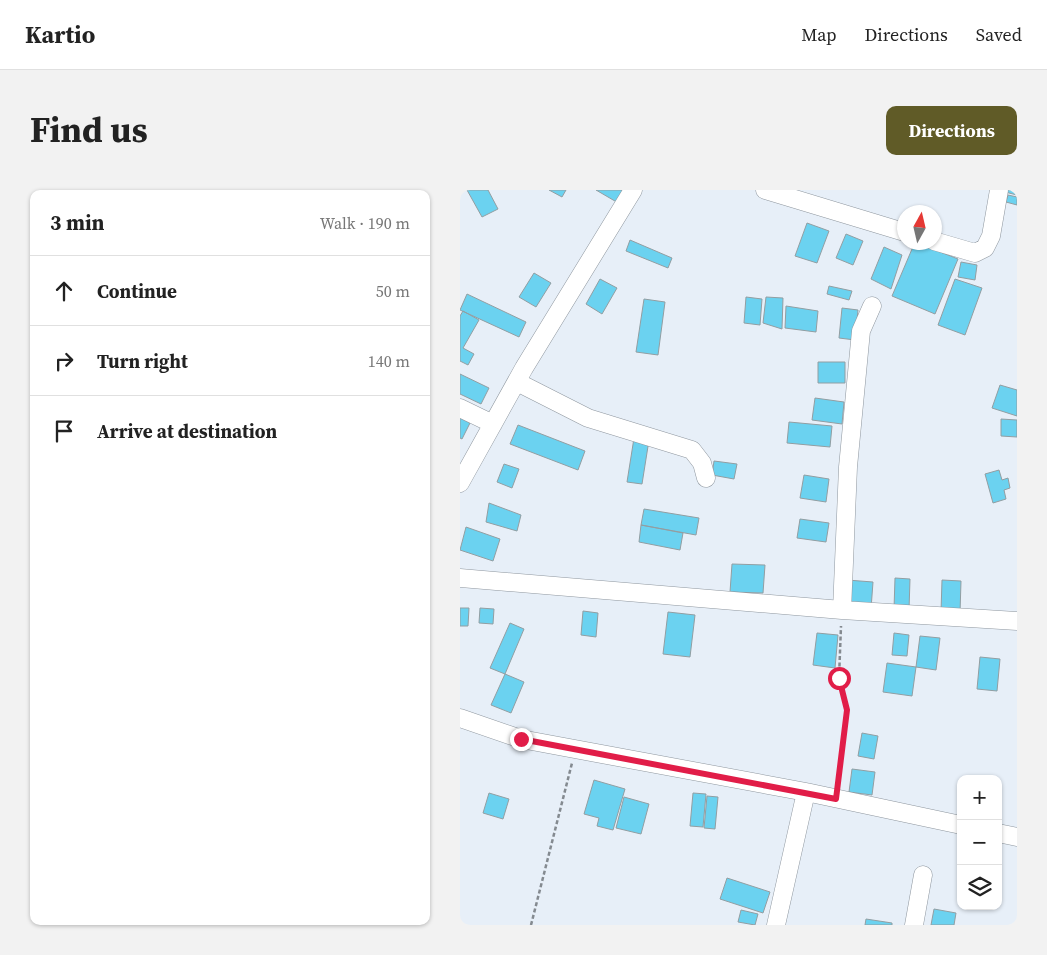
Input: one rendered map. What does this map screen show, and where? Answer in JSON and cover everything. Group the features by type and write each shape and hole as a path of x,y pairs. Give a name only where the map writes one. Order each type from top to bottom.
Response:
{"street":[{"path":"460,483 517,382 633,190"},
{"path":"765,190 897,230"},
{"path":"942,243 975,253 985,248 991,236 999,190"},
{"path":"842,610 848,467 861,331 872,306"},
{"path":"517,382 588,418 692,450 702,463 706,478"},
{"path":"460,408 493,424"},
{"path":"460,578 842,610 1017,622"},
{"path":"460,718 521,739 806,792 957,824"},
{"path":"776,925 806,792"},
{"path":"1002,834 1017,837"},
{"path":"914,925 922,875"}],"path":[{"path":"836,799 847,710 839,678 842,610"},
{"path":"531,925 576,750"}],"building":[{"path":"467,190 488,190 498,209 482,217"},
{"path":"549,190 566,190 562,197"},
{"path":"596,190 628,190 620,204"},
{"path":"1005,190 1017,190 1017,195 1005,192"},
{"path":"1008,195 1017,197 1017,205 1006,202"},
{"path":"807,223 829,231 817,263 795,256"},
{"path":"846,234 863,241 853,265 836,258"},
{"path":"630,240 672,258 668,268 626,251"},
{"path":"884,247 902,255 891,289 871,279"},
{"path":"912,250 935,250 958,259 935,314 892,296"},
{"path":"961,262 977,265 975,280 958,277"},
{"path":"534,273 551,283 536,307 519,297"},
{"path":"600,279 617,288 602,314 586,304"},
{"path":"955,279 982,288 965,335 938,325"},
{"path":"829,286 852,291 849,300 827,294"},
{"path":"467,294 526,322 519,337 460,310"},
{"path":"746,297 762,299 760,325 744,323"},
{"path":"766,297 783,298 782,329 763,323"},
{"path":"644,299 665,302 658,355 636,352"},
{"path":"786,306 818,311 816,332 785,328"},
{"path":"842,308 858,310 855,340 839,338"},
{"path":"463,311 479,320 463,348 474,354 468,365 460,361 460,316"},
{"path":"818,362 845,362 845,383 818,383"},
{"path":"460,374 489,388 481,404 460,394"},
{"path":"1000,385 1017,390 1017,416 992,408"},
{"path":"815,398 844,402 842,424 812,420"},
{"path":"460,418 470,423 462,439 460,438"},
{"path":"1001,419 1017,420 1017,437 1001,436"},
{"path":"789,422 832,426 830,447 787,443"},
{"path":"518,425 585,451 578,470 510,444"},
{"path":"634,438 649,440 642,484 627,482"},
{"path":"714,461 737,464 734,479 712,475"},
{"path":"504,464 519,469 512,488 497,482"},
{"path":"999,470 1002,480 1008,478 1010,488 1004,490 1006,499 993,503 985,474"},
{"path":"804,475 829,479 826,502 800,498"},
{"path":"489,503 521,515 517,531 486,522"},
{"path":"644,509 699,518 696,535 641,525"},
{"path":"800,519 829,523 826,542 797,538"},
{"path":"641,525 683,533 680,550 639,542"},
{"path":"466,527 500,539 493,561 460,550"},
{"path":"732,564 765,565 763,593 730,592"},
{"path":"895,578 910,579 909,610 894,609"},
{"path":"847,580 873,582 871,609 846,607"},
{"path":"942,580 961,581 960,613 941,612"},
{"path":"460,608 469,608 468,626 460,626"},
{"path":"480,608 494,609 493,624 479,623"},
{"path":"583,611 598,613 596,637 581,635"},
{"path":"668,612 695,615 690,657 663,654"},
{"path":"510,623 524,629 505,674 490,668"},
{"path":"817,633 838,635 835,668 813,665"},
{"path":"894,633 909,635 907,656 892,655"},
{"path":"920,636 940,638 936,670 916,667"},
{"path":"980,657 1000,659 997,691 977,689"},
{"path":"887,663 916,667 912,696 883,692"},
{"path":"505,674 524,682 511,713 491,705"},
{"path":"862,733 878,736 874,759 858,756"},
{"path":"852,769 875,772 872,795 849,792"},
{"path":"594,780 625,789 613,830 597,826 599,818 584,814"},
{"path":"489,793 509,799 503,819 483,813"},
{"path":"693,793 706,794 703,827 690,826"},
{"path":"707,796 718,797 715,829 704,828"},
{"path":"624,797 649,804 641,834 616,828"},
{"path":"727,878 770,892 763,913 720,899"},
{"path":"934,909 956,913 954,925 931,925"},
{"path":"741,910 758,914 755,925 738,922"},
{"path":"866,919 892,923 892,925 865,925"}],"route":[{"path":"521,739 836,799 847,710 839,678"}]}
